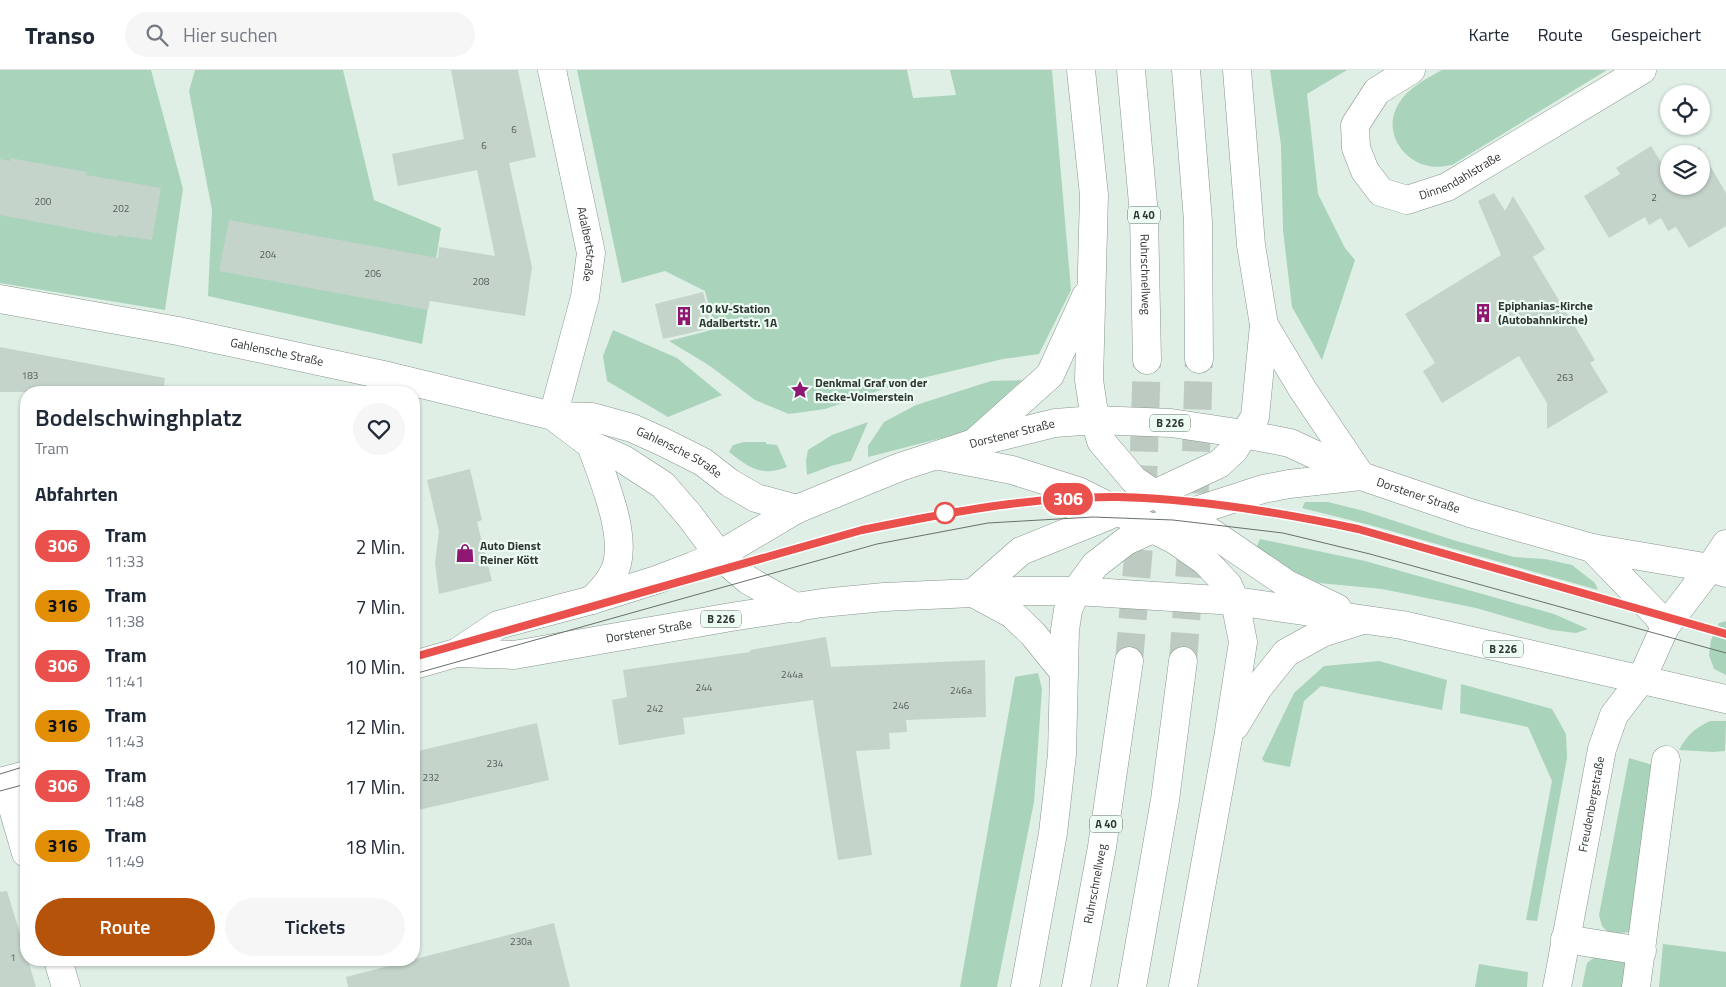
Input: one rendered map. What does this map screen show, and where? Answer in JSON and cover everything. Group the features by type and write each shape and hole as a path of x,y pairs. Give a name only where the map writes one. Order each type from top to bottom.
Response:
{"main road":[{"name":"Adalbertstraße","path":"552,70 591,253 585,297 553,416"},
{"path":"1081,70 1094,195 1089,380 1094,420 1101,441 1134,480 1287,584 1363,620"},
{"name":"Ruhrschnellweg","path":"1131,70 1144,215 1147,360"},
{"path":"1186,70 1198,221 1200,359"},
{"path":"1063,672 1033,634 1012,614 973,593 1021,551 1118,511 1219,464 1234,450 1255,417 1264,326 1252,245 1238,70"},
{"name":"Dinnendahlstraße","path":"1411,70 1377,90 1355,125 1356,148 1365,171 1381,192 1407,200 1447,187 1642,70"},
{"path":"974,443 1050,375 1091,285"},
{"name":"Gahlensche Straße","path":"0,299 178,330 388,376 553,416 592,417 632,428 703,462 730,483 756,498 798,509"},
{"path":"1025,987 1053,833 1062,754 1063,672 1068,610 1076,591 1095,565 1126,541 1186,514 1264,489 1289,484 1361,476 1303,390 1264,326"},
{"name":"Gahlensche Straße","path":"553,416 592,445 622,458 663,485 689,515 719,555 748,580 797,608"},
{"name":"Dorstener Straße","path":"420,663 456,653 498,625 592,600 656,580 719,555 798,509 900,467 974,443 1055,423 1094,420 1171,423 1244,434 1290,444 1361,476 1470,513 1592,548 1718,570"},
{"path":"592,445 614,510 620,555 613,576 592,600"},
{"path":"939,455 1012,470 1078,491 1175,540 1205,561 1228,585 1235,601 1243,642 1228,738 1183,987"},
{"path":"1641,680 1665,627 1718,570 1726,544"},
{"name":"Dorstener Straße","path":"1592,548 1657,615 1665,627"},
{"name":"Dorstener Straße","path":"456,653 514,655 731,617 884,597 1076,591 1235,601 1402,625 1726,699"},
{"path":"1228,738 1258,688 1286,653 1322,633 1363,620"},
{"name":"Ruhrschnellweg","path":"1076,987 1102,847 1129,661"},
{"path":"1132,987 1165,800 1183,661"},
{"name":"Freudenbergstraße","path":"1557,987 1602,750 1614,714 1641,680"},
{"path":"1636,987 1666,760"},
{"path":"10,779 20,826"},
{"path":"1565,939 1642,950"},
{"path":"60,966 66,987"}],"green space":[{"path":"0,70 151,70 183,189 165,310 0,283"},
{"path":"195,70 343,70 374,200 441,228 422,344 208,296 212,210 189,91"},
{"path":"577,70 907,70 913,98 956,95 950,70 1052,70 1071,290 1039,354 1003,359 901,383 825,409 789,414 755,400 710,366 669,341 715,329 705,291 665,271 622,283"},
{"path":"1270,70 1347,70 1307,94 1318,194 1345,248 1355,260 1322,360 1292,307 1283,230 1281,145"},
{"path":"1442,70 1607,70 1452,165 1432,167 1419,163 1403,151 1394,133 1394,113 1408,92"},
{"path":"613,330 677,358 722,395 668,417 607,381 603,356"},
{"path":"1022,380 969,431 868,457 868,446 884,422 916,405 991,381"},
{"path":"868,422 851,461 807,475 806,461 808,450 832,435"},
{"path":"744,442 766,442 766,444 777,445 787,467 778,470 762,471 749,466 729,452 733,445"},
{"path":"1305,502 1328,502 1364,511 1453,540 1514,557 1545,559 1572,565 1595,583 1598,590 1370,525 1302,508"},
{"path":"1260,539 1365,561 1554,614 1588,629 1576,633 1552,630 1476,608 1382,589 1319,583 1295,572 1256,548"},
{"path":"1726,621 1726,675 1714,669 1709,655 1711,640 1719,623"},
{"path":"1379,661 1447,680 1442,710 1321,686 1304,701 1290,767 1265,762 1262,759 1294,693 1324,666"},
{"path":"1038,673 1042,689 1034,802 997,987 960,987 1015,677"},
{"path":"1461,684 1552,709 1566,734 1567,758 1537,921 1526,920 1552,781 1528,727 1460,713"},
{"path":"1710,721 1726,721 1725,751 1679,750 1692,732"},
{"path":"1629,758 1653,765 1630,932 1610,934 1602,926 1599,915"},
{"path":"1663,944 1726,952 1726,987 1659,987"},
{"path":"1596,956 1627,960 1627,987 1582,987 1587,963"},
{"path":"1479,964 1528,972 1527,987 1475,987"}],"building":[{"path":"451,70 518,70 536,157 509,163 532,267 525,316 430,301 428,310 219,271 229,220 438,258 439,247 495,256 477,170 398,186 392,154 464,139"},
{"path":"1651,146 1660,161 1660,195 1710,195 1710,166 1726,193 1726,226 1689,248 1676,227 1668,231 1661,218 1649,225 1645,217 1609,238 1584,196 1620,174 1616,168"},
{"path":"10,158 87,172 86,175 161,188 152,240 118,235 117,237 0,215 0,159 10,161"},
{"name":"Epiphanias-Kirche (Autobahnkirche)","path":"1494,193 1505,211 1513,196 1545,249 1533,257 1595,360 1590,363 1608,392 1547,429 1547,403 1519,356 1442,403 1423,371 1435,363 1405,314 1501,255 1478,201"},
{"name":"10 kV-Station Adalbertstr. 1A","path":"703,292 712,328 663,339 655,304"},
{"path":"0,347 165,378 164,386 20,386 20,392 0,392"},
{"path":"470,469 482,520 477,522 492,581 439,594 435,563 439,531 427,480"},
{"path":"826,637 831,667 985,660 986,717 906,720 907,732 889,733 890,749 856,751 872,855 838,860 813,700 683,718 685,734 619,745 612,700 627,697 623,670 750,652 750,650"},
{"path":"537,723 549,780 420,810 420,751"},
{"path":"7,891 20,933 20,966 30,966 36,987 0,987 0,892"},
{"path":"554,923 570,987 348,987 346,977 388,966 420,966 420,958"}],"tunnel":[{"path":"1183,661 1194,514 1199,359"},
{"path":"1129,661 1142,511 1147,360"}],"tram line":[{"path":"420,655 862,530 989,506 1086,497 1179,500 1269,512 1358,529 1726,634"},
{"name":"306","path":"420,655 862,530 989,506 1048,500 1117,497 1194,501 1249,508 1300,516 1358,529 1726,634"},
{"path":"420,672 877,544 988,523 1093,517 1173,520 1283,533 1370,554 1726,653"},
{"path":"0,774 20,768"},
{"path":"0,791 20,786"}],"place":[{"name":"Epiphanias-Kirche (Autobahnkirche)","path":"1483,313"},
{"name":"10 kV-Station Adalbertstr. 1A","path":"684,316"},
{"name":"Denkmal Graf von der Recke-Volmerstein","path":"800,390"},
{"name":"Auto Dienst Reiner Kött","path":"465,553"}]}
